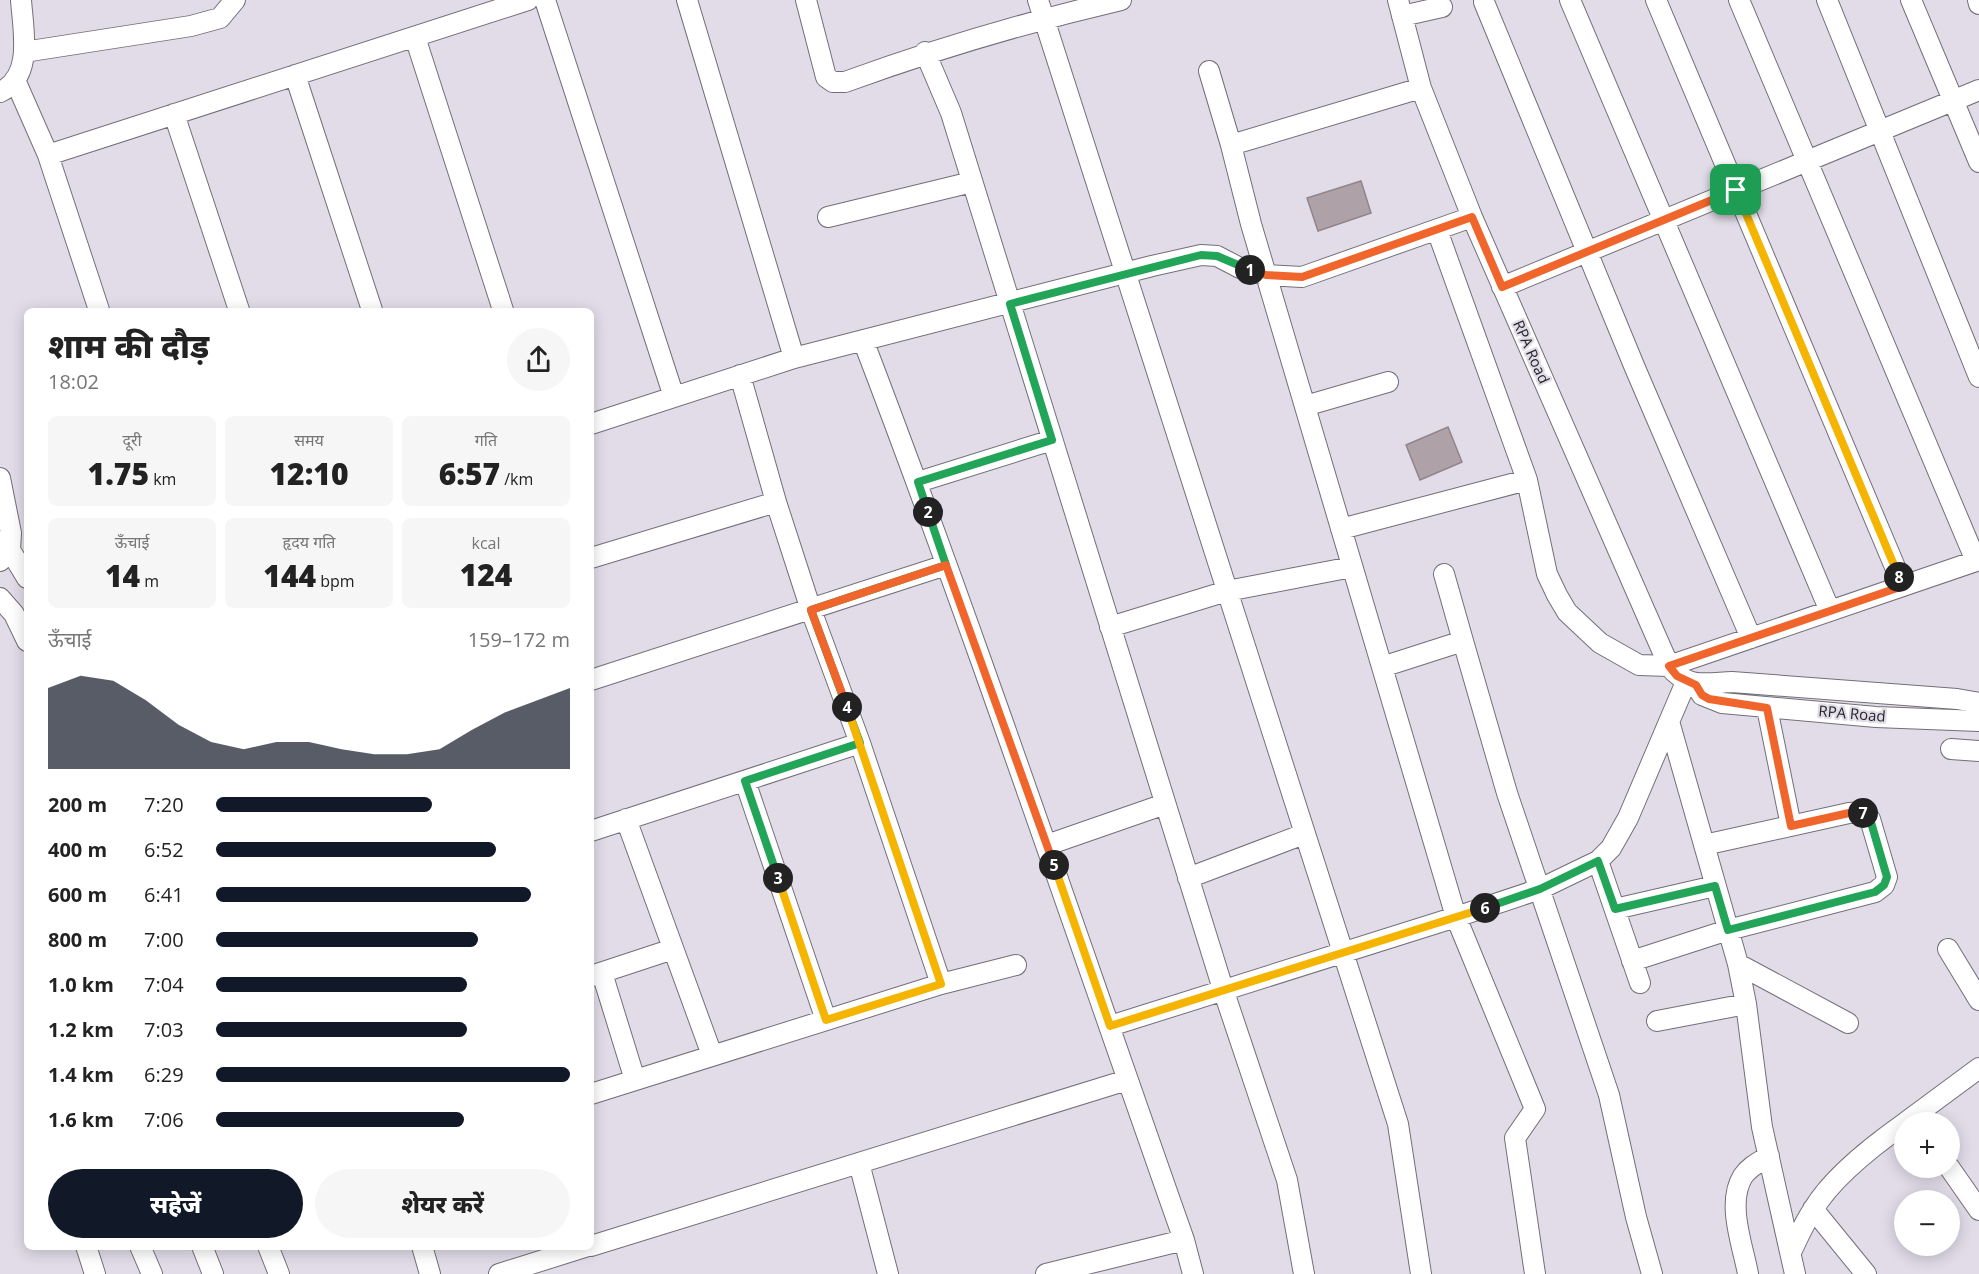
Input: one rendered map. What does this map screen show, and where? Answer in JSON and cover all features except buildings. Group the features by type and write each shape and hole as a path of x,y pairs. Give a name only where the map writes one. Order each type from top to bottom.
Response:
{"street":[{"path":"21,0 24,52 21,71 7,86 48,155 98,308"},
{"path":"24,52 191,26 220,18 235,0"},
{"path":"48,155 528,0"},
{"path":"545,0 674,397"},
{"path":"687,0 794,358"},
{"path":"806,0 826,77 833,82 845,82 1041,9 1121,0"},
{"path":"1570,0 1830,611"},
{"path":"1656,0 1903,586"},
{"path":"1437,230 1527,480 1547,574 1567,612 1600,643 1639,665 1669,666 1978,560 1739,0"},
{"path":"1827,0 1979,377"},
{"path":"1911,0 1979,162"},
{"path":"1484,2 1587,252 1751,638"},
{"path":"1400,8 1442,8"},
{"name":"RPA Road","path":"1400,8 1421,88 1472,217 1669,666 1709,699 1767,708 1876,717 1979,721"},
{"path":"1041,9 1398,1124 1421,1274"},
{"path":"415,37 502,308"},
{"path":"925,52 951,113 1188,878 1287,1180 1304,1274"},
{"path":"1209,71 1266,275 1456,917 1535,1109 1515,1138 1535,1274"},
{"path":"295,75 371,308"},
{"path":"1231,146 1421,88"},
{"path":"1502,287 1979,90"},
{"path":"174,114 238,308"},
{"path":"828,217 972,182"},
{"path":"594,423 794,358 1201,255 1217,256 1240,268 1266,275 1302,277 1472,217"},
{"path":"863,340 918,482 1047,845 1184,1240 1193,1274"},
{"path":"740,375 776,502 811,610 860,743 941,984"},
{"path":"1305,406 1388,382"},
{"path":"918,482 1052,440"},
{"path":"0,478 11,533 4,550 24,574"},
{"path":"1341,529 1527,480"},
{"path":"594,557 776,502"},
{"path":"594,679 946,565"},
{"path":"1110,627 1227,591 1353,567"},
{"path":"1444,574 1507,794 1608,1095 1636,1217 1652,1274"},
{"path":"0,598 21,612"},
{"path":"1382,667 1463,641"},
{"path":"1110,1026 1540,889 1598,861 1611,848 1628,818 1691,683"},
{"name":"RPA Road","path":"1691,683 1744,683 1957,699 1979,703"},
{"path":"1767,708 1791,826"},
{"path":"1670,725 1738,964 1746,1004 1762,1127 1795,1274"},
{"path":"594,830 860,743"},
{"path":"1951,749 1979,752"},
{"path":"745,781 826,1020"},
{"path":"1047,845 1165,804"},
{"path":"1632,961 1728,930 1875,892 1884,885 1887,877 1870,819 1862,812 1704,845"},
{"path":"626,819 712,1055"},
{"path":"1188,878 1304,834"},
{"path":"1598,861 1640,983"},
{"path":"1615,909 1715,886"},
{"path":"635,1080 596,974 674,949"},
{"path":"1948,949 1979,1000"},
{"path":"1738,964 1848,1023"},
{"path":"594,1093 941,984 1016,965"},
{"path":"1657,1021 1746,1004"},
{"path":"1923,1112 1979,1068"},
{"path":"594,1245 1127,1080"},
{"path":"1791,1252 1813,1209 1827,1191 1882,1140 1894,1132"},
{"path":"1748,1274 1737,1217 1737,1193 1747,1172 1769,1156"},
{"path":"859,1163 888,1274"},
{"path":"1957,1178 1979,1210"},
{"path":"1813,1209 1866,1274"},
{"path":"1058,1273 1184,1240"},
{"path":"87,1250 95,1274"},
{"path":"142,1250 152,1274"},
{"path":"204,1250 213,1274"},
{"path":"269,1250 279,1274"},
{"path":"423,1250 430,1274"},
{"path":"499,1274 526,1270 579,1250"}],"route":[{"path":"1736,190 1502,287 1472,217 1302,277 1266,275 1240,268 1217,256 1201,255 1010,304 1052,440 918,482 946,565 811,610 860,743 745,781 826,1020 941,984 860,743 836,677 811,610 879,588 946,565 1110,1026 1540,889 1598,861 1615,909 1715,886 1728,930 1875,892 1884,885 1887,877 1870,819 1862,812 1791,826 1767,708 1722,703 1709,699 1702,695 1696,685 1677,676 1669,666 1903,586 1736,190"}]}
